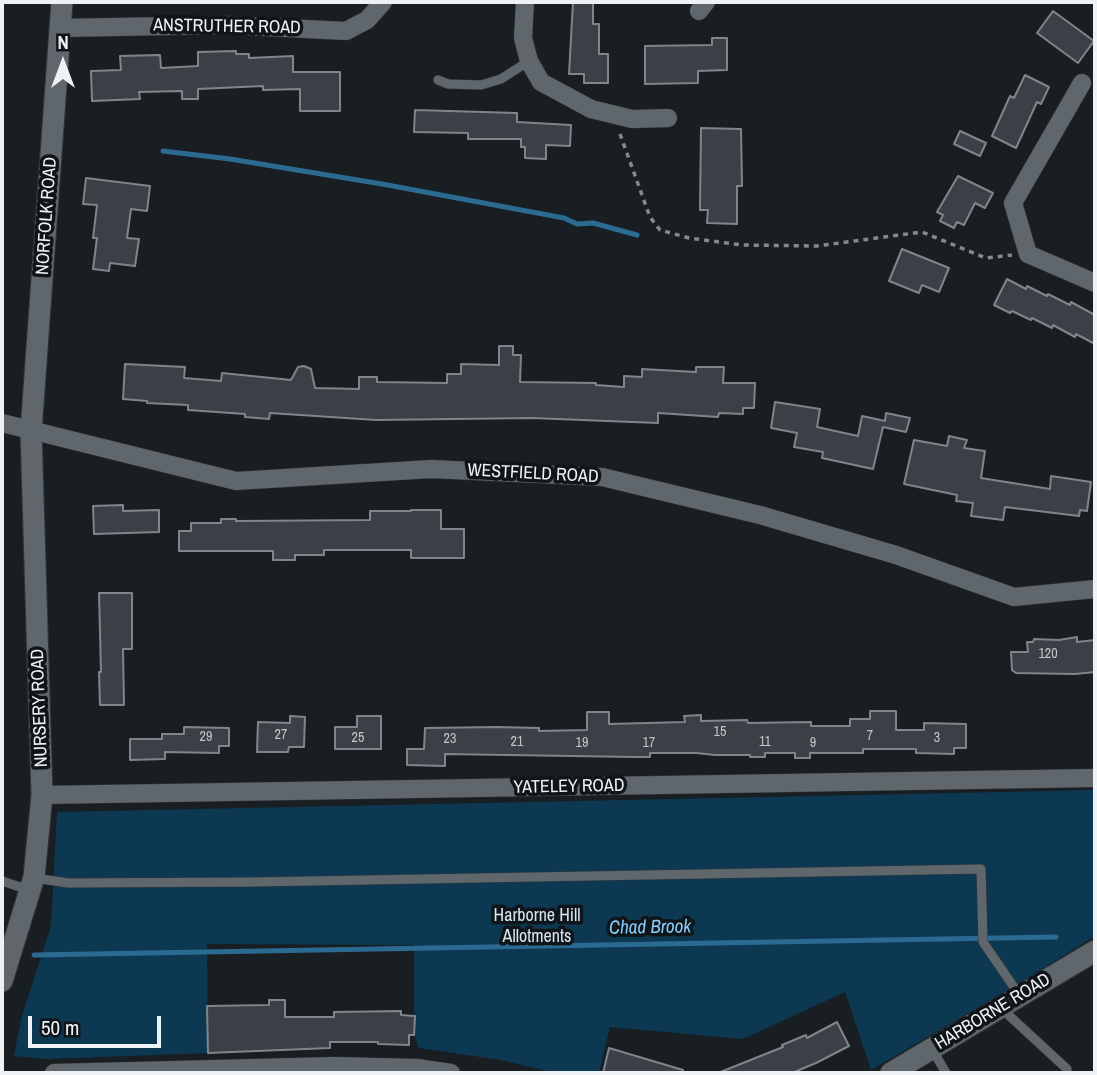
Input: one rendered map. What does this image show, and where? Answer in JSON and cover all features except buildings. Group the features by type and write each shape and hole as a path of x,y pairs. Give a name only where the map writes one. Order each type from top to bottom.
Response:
{"main road":[{"name":"NORFOLK ROAD","path":"31,431 62,2"},
{"name":"NURSERY ROAD","path":"2,981 32,884 42,795 31,431"},
{"name":"HARBORNE ROAD","path":"891,1073 1095,951"}],"street":[{"name":"ANSTRUTHER ROAD","path":"60,28 226,25 346,31 367,20 383,2"},
{"path":"525,2 523,38 528,61 541,82 591,109 632,119 667,118"},
{"path":"1082,83 1013,203 1028,254 1095,283"},
{"name":"WESTFIELD ROAD","path":"2,423 236,481 431,469 602,477 760,515 896,555 1014,597 1095,589"},
{"name":"YATELEY ROAD","path":"42,795 1095,778"},
{"path":"54,1073 335,1066 418,1068 451,1073"}],"lane":[{"path":"438,80 448,84 481,85 501,79 528,61"},
{"path":"2,881 32,884 254,883 981,869 983,942 1020,996"},
{"path":"1000,1007 1067,1069"},
{"path":"932,1049 946,1073"}],"path":[{"path":"614,115 650,216 660,230 689,238 742,245 817,246 922,232 986,258 1028,254"}],"green space":[{"name":"Harborne Hill Allotments","path":"1095,790 1095,936 871,1070 845,992 743,1039 610,1027 599,1073 555,1073 501,1060 419,1048 414,1035 414,945 207,944 208,1053 47,1059 14,1056 21,1019 51,926 57,812"}],"waterway":[{"path":"163,151 382,184 564,218 577,224 593,223 637,235"},
{"name":"Chad Brook","path":"34,955 1056,937"}]}
